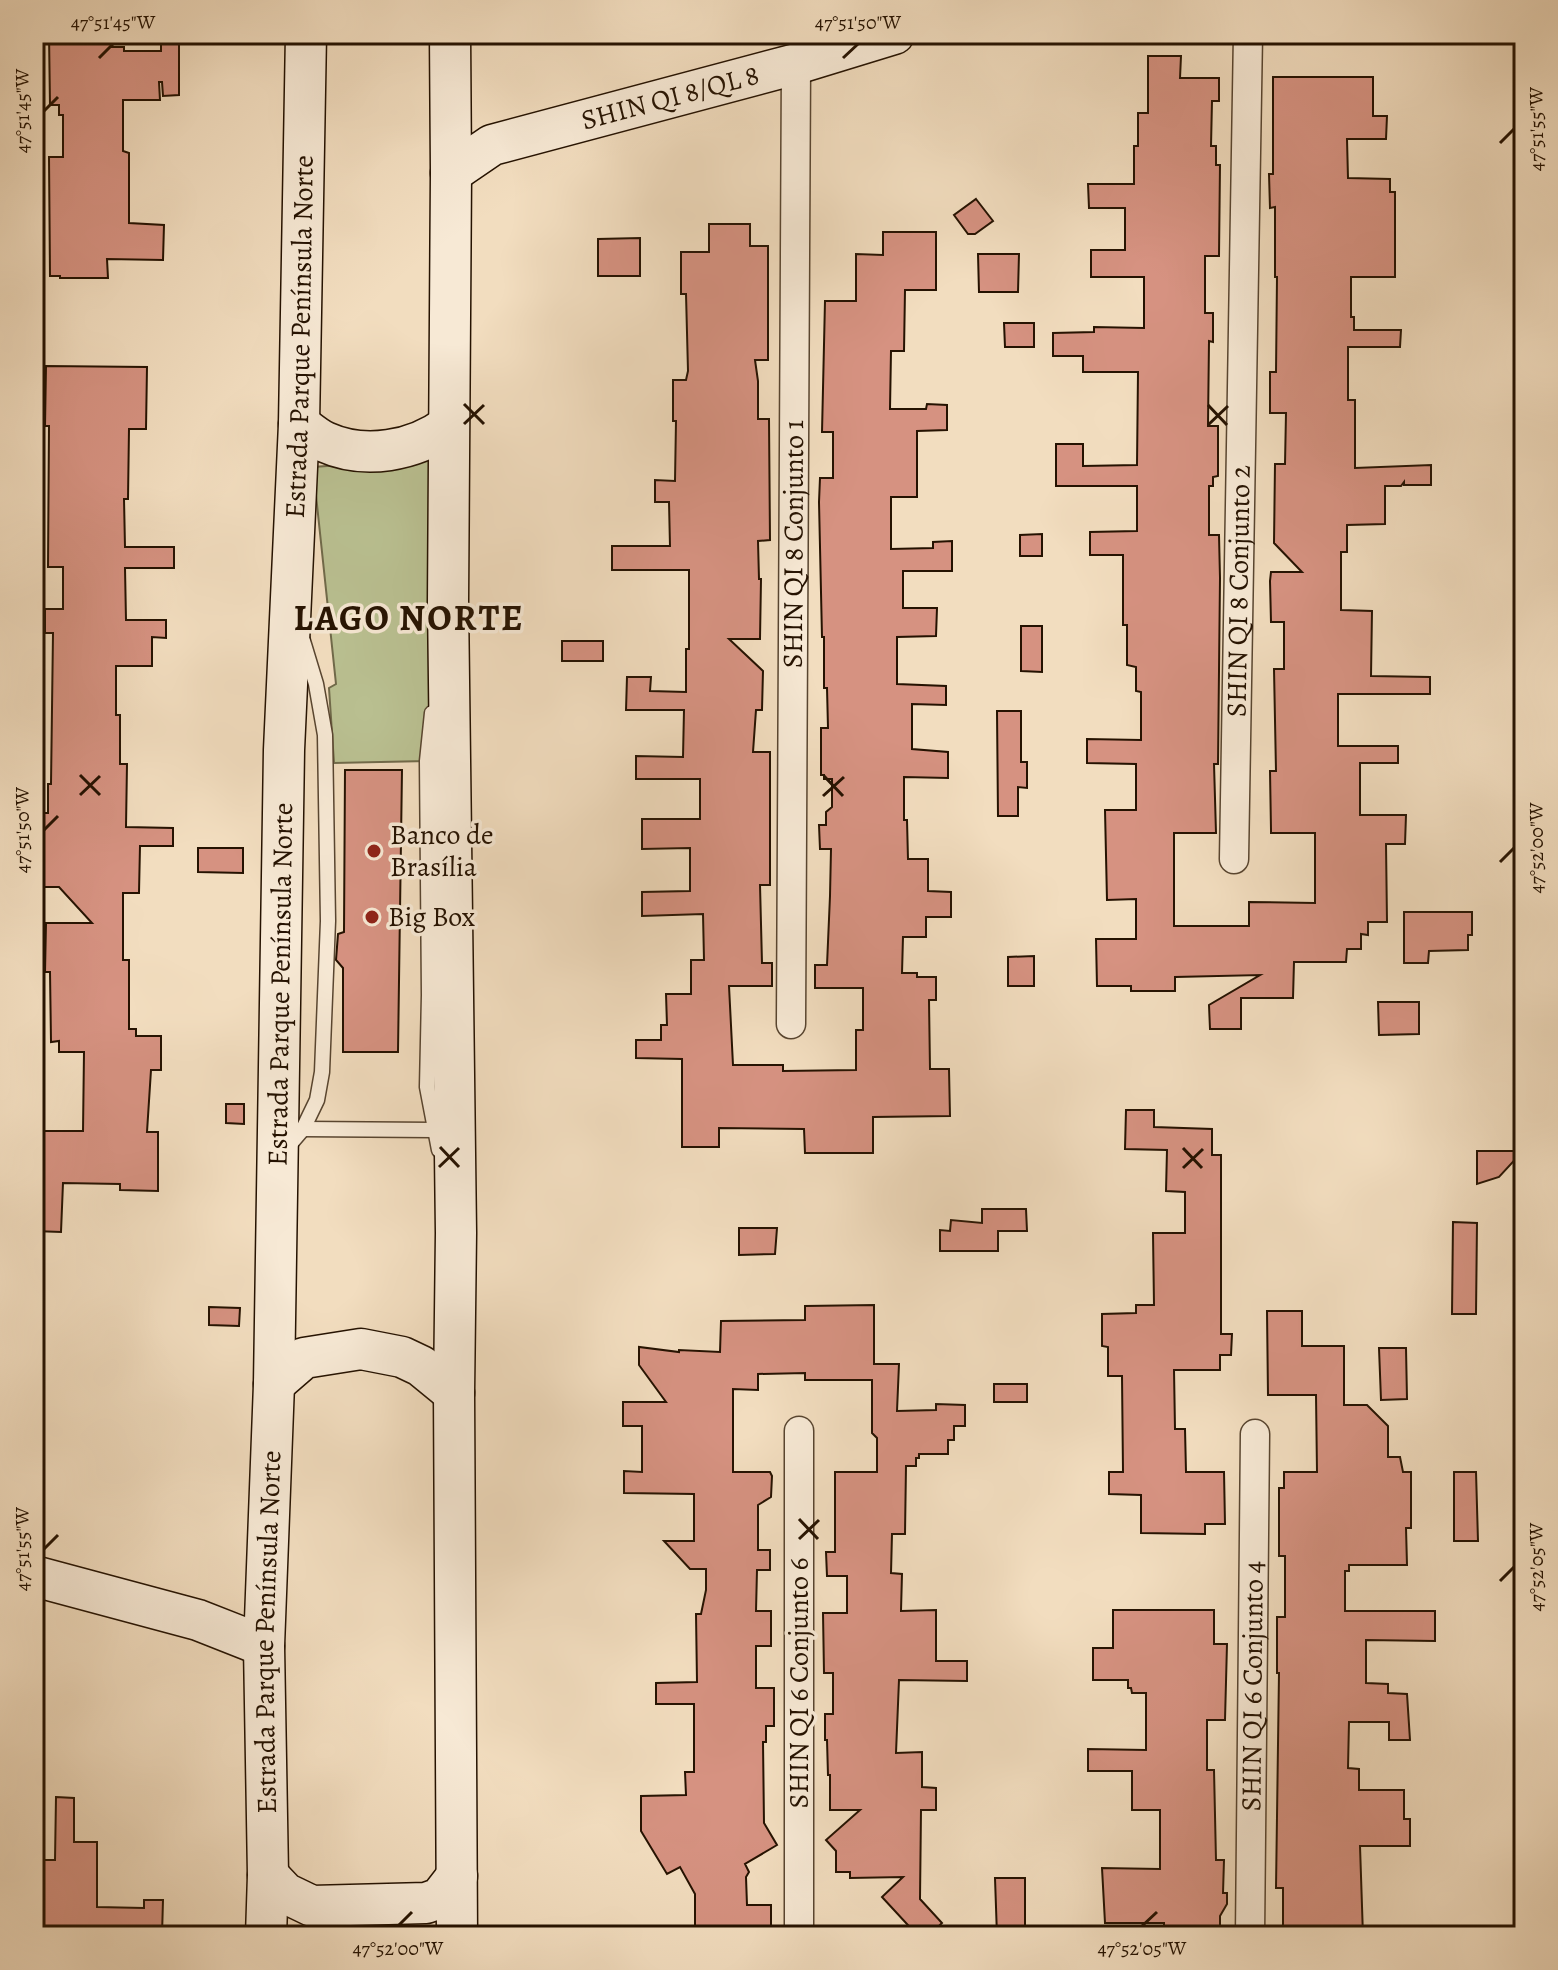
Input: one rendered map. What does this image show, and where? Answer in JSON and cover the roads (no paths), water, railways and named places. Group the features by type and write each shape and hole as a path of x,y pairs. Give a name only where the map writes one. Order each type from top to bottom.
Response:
{"main road":[{"name":"Estrada Parque Península Norte","path":"266,1936 265,1629 274,1384 290,1143 284,766 299,424 306,34"},
{"path":"450,34 448,602 456,1233 457,1936"},
{"name":"SHIN QI 8/QL 8","path":"451,173 492,145 796,64 894,34"},
{"path":"450,117 492,145"},
{"path":"299,424 323,441 346,449 365,451 417,444 448,426"},
{"path":"274,1384 304,1358 361,1349 402,1357 421,1366 454,1393"},
{"path":"34,1576 198,1620 265,1629"},
{"path":"268,1875 285,1893 312,1906 426,1903 440,1898 457,1876"}],"street":[{"name":"SHIN QI 8 Conjunto 2","path":"1234,859 1248,34"},
{"name":"SHIN QI 8 Conjunto 1","path":"791,1024 796,64"},
{"name":"SHIN QI 6 Conjunto 6","path":"799,1431 799,1936"},
{"name":"SHIN QI 6 Conjunto 4","path":"1250,1936 1255,1434"}],"lane":[{"path":"448,602 427,761 427,1087 456,1233"},
{"path":"290,1143 434,1130"}],"place":[{"name":"Banco de Brasília","path":"374,851"},
{"name":"Big Box","path":"372,917"}],"district":[{"name":"LAGO NORTE","path":"409,617"}]}
